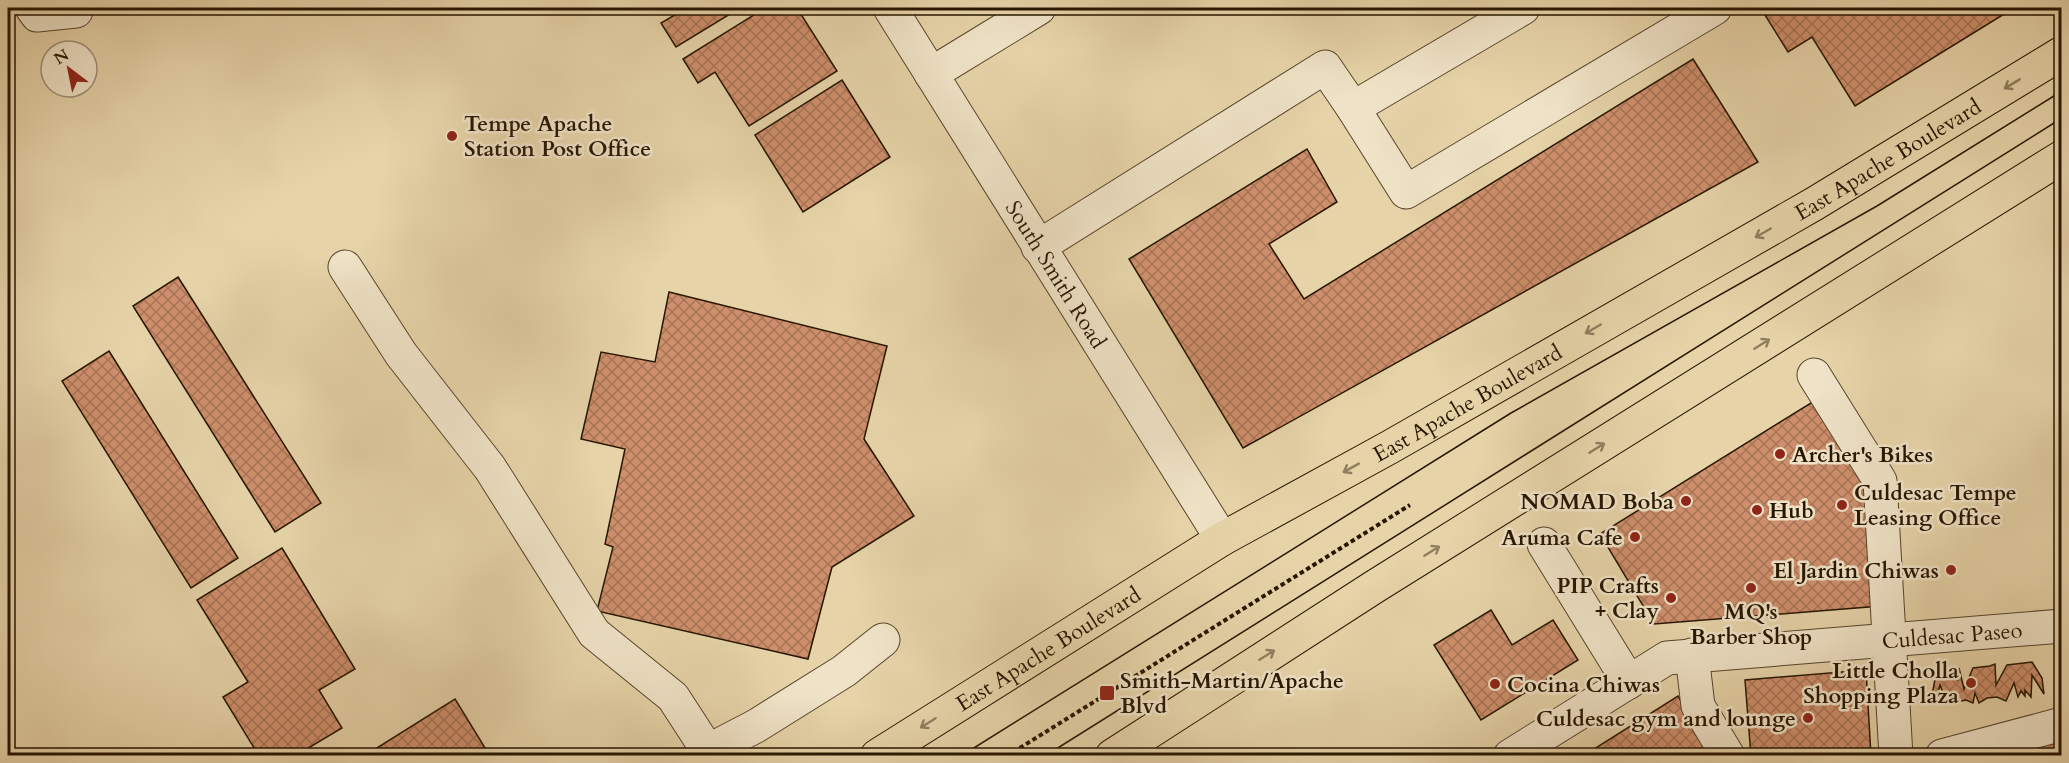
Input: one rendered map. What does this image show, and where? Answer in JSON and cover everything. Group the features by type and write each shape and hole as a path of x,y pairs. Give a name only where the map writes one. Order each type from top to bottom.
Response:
{"main road":[{"name":"East Apache Boulevard","path":"877,756 1222,539 1378,453 1814,204 2061,53"},
{"path":"1112,756 1366,592 2061,157"}],"street":[{"path":"32,8 37,15 76,11"},
{"name":"South Smith Road","path":"890,8 1222,539"},
{"path":"931,74 1039,8"},
{"path":"1353,108 1523,8"},
{"path":"1038,247 1325,67 1406,192 1715,8"},
{"path":"345,267 401,354 490,468 594,633 674,697 708,751 756,726 844,671 883,640"},
{"path":"1814,375 1880,481 1896,756"},
{"path":"1544,544 1629,682"},
{"name":"Culdesac Paseo","path":"1510,756 1667,658 2061,629"},
{"path":"1692,655 1698,705 1728,756"},
{"path":"1942,756 2061,724"}],"path":[{"path":"1007,756 1410,505"}],"building":[{"path":"677,8 740,8 676,47 661,23 680,12"},
{"path":"765,8 797,8 837,71 749,126 715,72 698,83 683,59"},
{"path":"1776,8 2014,8 1855,106 1812,37 1788,52 1765,15"},
{"path":"1693,59 1758,162 1243,448 1129,259 1307,149 1337,202 1269,244 1304,299"},
{"path":"842,80 890,157 803,212 755,135"},
{"path":"178,277 321,503 275,532 133,306"},
{"path":"669,292 887,346 864,439 914,516 832,567 808,659 597,611 613,547 605,544 625,449 581,439 601,352 655,362"},
{"path":"109,351 238,558 191,588 62,381"},
{"name":"Hub","path":"1819,398 1871,485 1881,606 1654,624 1600,534"},
{"path":"282,548 355,669 319,690 342,728 295,756 259,756 223,697 248,682 197,600"},
{"path":"1491,610 1512,645 1553,620 1578,660 1481,720 1434,645"},
{"path":"2032,662 2042,678 2044,694 2032,675 2031,697 2025,690 2025,696 2021,691 2018,697 2014,683 2006,701 1997,697 1987,698 1979,703 1975,693 1973,703 1966,700 1947,704 1940,685 1935,703 1932,695 1937,669 1955,667 1957,681 1959,668 1964,689 1973,668 1995,664 1996,685 2007,665"},
{"name":"Culdesac gym and lounge","path":"1866,670 1871,756 1751,756 1745,680"},
{"path":"1678,696 1714,756 1583,756"},
{"path":"455,699 490,756 364,756"},
{"path":"2060,740 2062,756 2007,756"}],"tram line":[{"path":"961,756 1511,413 1877,206 2062,91"},
{"path":"1045,756 2062,118"}],"place":[{"name":"Tempe Apache Station Post Office","path":"452,136"},
{"name":"Archer's Bikes","path":"1780,454"},
{"name":"NOMAD Boba","path":"1686,501"},
{"name":"Culdesac Tempe Leasing Office","path":"1842,505"},
{"name":"Hub","path":"1757,510"},
{"name":"Aruma Cafe","path":"1635,537"},
{"name":"El Jardin Chiwas","path":"1951,570"},
{"name":"MQ's Barber Shop","path":"1751,588"},
{"name":"PIP Crafts + Clay","path":"1671,598"},
{"name":"Little Cholla Shopping Plaza","path":"1971,683"},
{"name":"Cocina Chiwas","path":"1495,684"},
{"name":"Smith-Martin/Apache Blvd","path":"1107,693"},
{"name":"Culdesac gym and lounge","path":"1808,718"}]}
